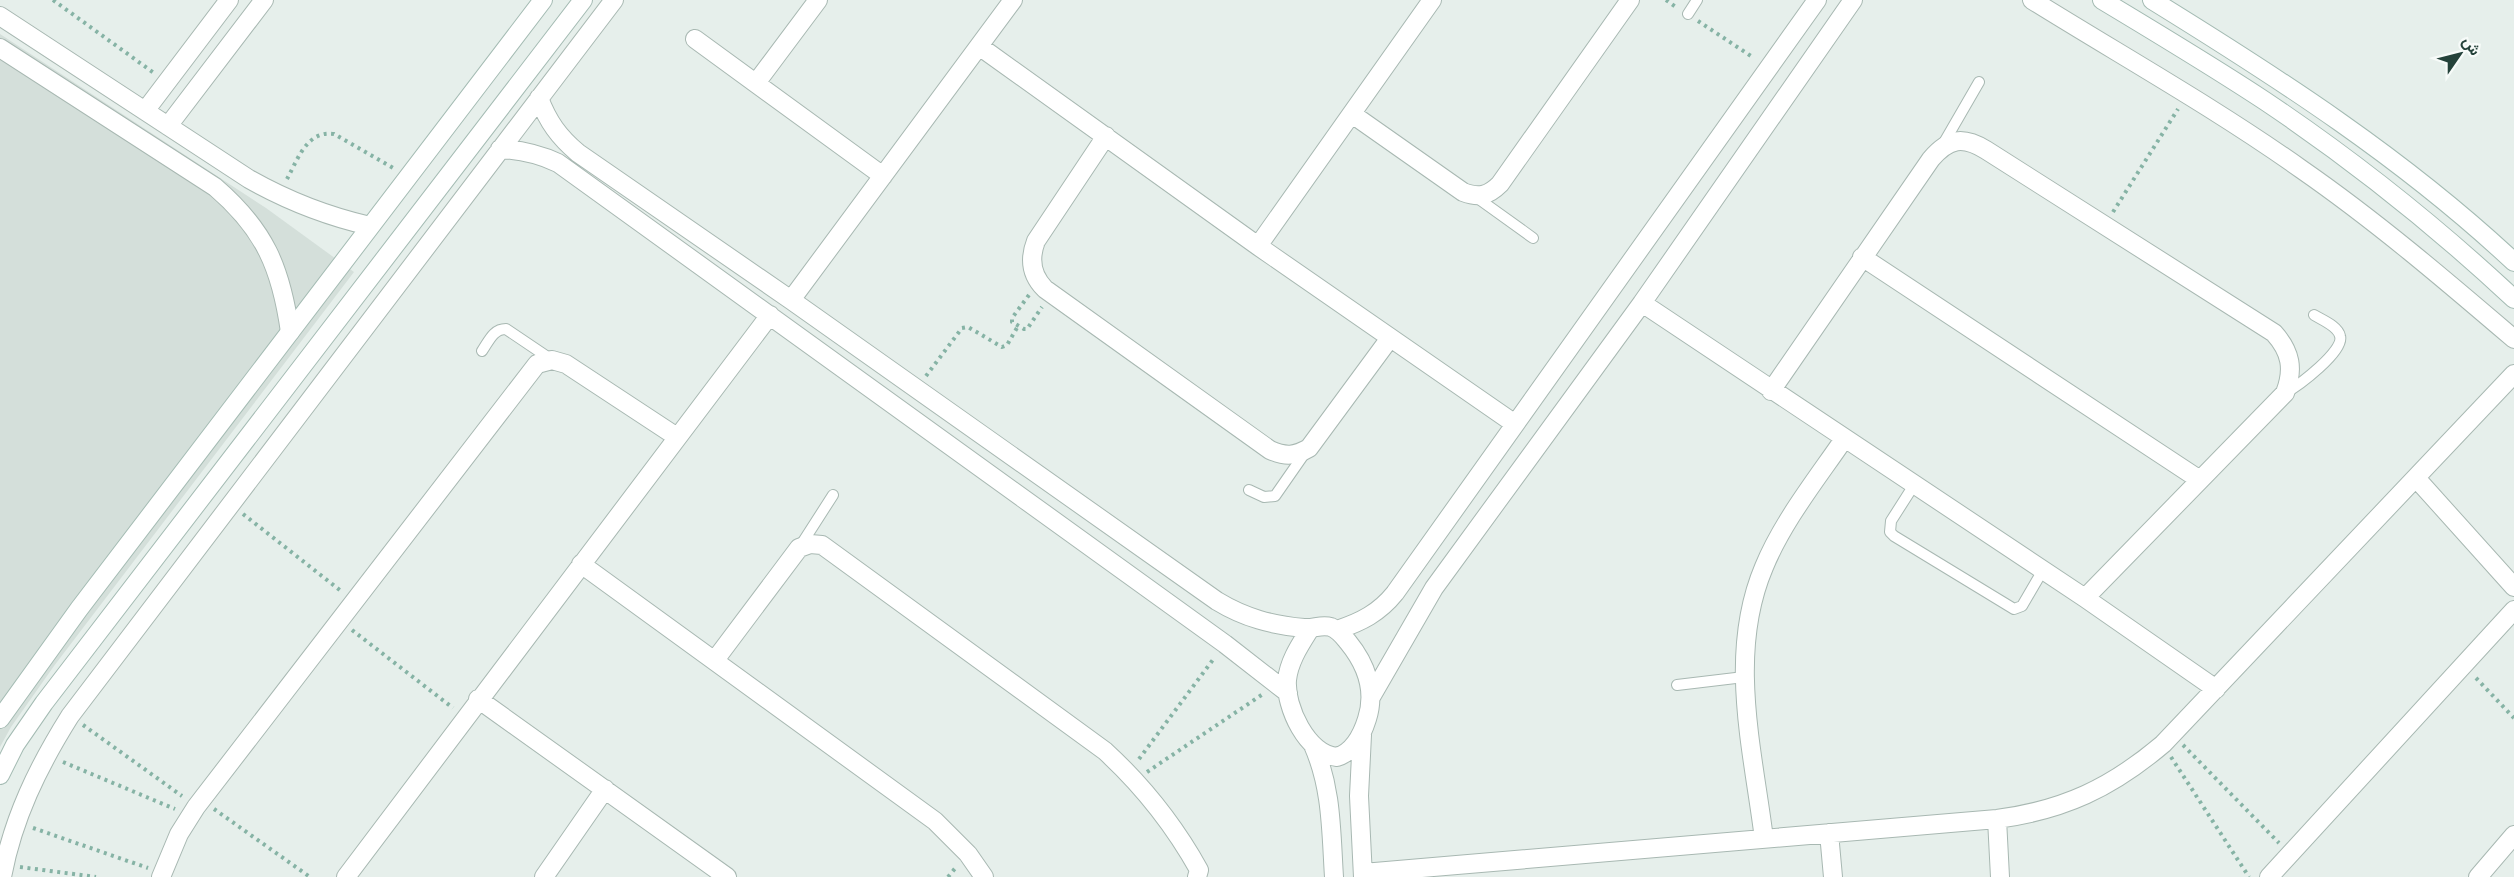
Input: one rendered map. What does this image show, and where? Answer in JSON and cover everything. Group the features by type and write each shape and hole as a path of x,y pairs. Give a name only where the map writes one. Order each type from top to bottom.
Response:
{"street":[{"path":"9,0 0,14 145,111 277,195 328,216 370,226"},
{"path":"145,111 229,0"},
{"path":"168,126 264,0"},
{"path":"0,719 80,609 543,0"},
{"path":"0,775 15,745 44,704 582,0"},
{"path":"3,871 15,822 46,755 70,716 614,0"},
{"path":"756,83 818,0"},
{"path":"791,300 1013,0"},
{"path":"1258,246 1432,0"},
{"path":"1352,114 1463,192 1476,197 1490,194 1500,184 1630,0"},
{"path":"539,98 548,120 561,139 578,153 791,300 1217,601 1257,621 1279,626 1310,629 1319,626 1337,630 1363,620 1386,604 1817,0"},
{"path":"1371,697 1434,588 1642,303 1853,0"},
{"path":"2032,0 2302,169 2416,256 2514,339"},
{"path":"2102,0 2265,101 2322,142 2434,227 2514,299"},
{"path":"2152,0 2277,77 2334,116 2445,201 2514,262"},
{"path":"695,39 883,176"},
{"path":"979,46 1258,246 1515,424"},
{"path":"0,48 215,187 236,205 254,225 279,274 290,332"},
{"path":"1106,136 1036,241 1032,251 1032,262 1046,288 1270,450 1283,455 1297,455 1309,448 1390,338"},
{"path":"1771,391 1862,257 1942,147 1956,141 1972,142 2274,333 2284,345 2290,361 2290,378 2285,393 2085,598"},
{"path":"500,149 530,152 558,163 1224,644 1282,689 1297,720 1312,743 1323,770 1329,798 1334,877"},
{"path":"1862,257 2200,480"},
{"path":"1642,303 2085,598 2216,689"},
{"path":"346,877 478,699 770,315"},
{"path":"162,875 196,808 537,364 552,360 566,364 677,438"},
{"path":"1362,732 1359,796 1363,875 1518,869 1764,839 2027,815 2086,796 2114,781 2168,739 2514,374"},
{"path":"1764,839 1744,677 1745,640 1752,603 1763,568 1780,534 1844,439"},
{"path":"2416,478 2514,587"},
{"path":"715,660 799,548 810,544 822,545 1105,751 1132,776 1161,810 1199,870 1197,877"},
{"path":"581,564 935,821 968,854 984,877"},
{"path":"2269,877 2514,610"},
{"path":"1282,689 1310,629"},
{"path":"1312,743 1321,752 1337,757 1345,755 1362,732 1370,709 1368,677 1360,658 1337,630"},
{"path":"478,699 727,877"},
{"path":"544,877 605,789"},
{"path":"1997,819 2001,877"},
{"path":"1829,833 1833,877"},
{"path":"2478,877 2514,835"}],"lane":[{"path":"1688,14 1697,0"},
{"path":"1942,147 1979,82"},
{"path":"1476,197 1533,238"},
{"path":"2285,393 2313,374 2341,340 2340,333 2335,328 2314,315"},
{"path":"482,351 494,333 499,329 506,329 552,360"},
{"path":"1249,490 1264,497 1275,495 1309,448"},
{"path":"1914,485 1891,521 1890,532 1894,536 2014,609 2022,606 2043,570"},
{"path":"799,548 833,495"},
{"path":"1677,685 1744,677"}],"path":[{"path":"53,0 166,83"},
{"path":"1666,0 1770,68"},
{"path":"2105,225 2187,96"},
{"path":"277,195 310,140 325,133 334,134 409,176"},
{"path":"1046,288 1028,327 1023,329 1018,326 1011,319 1046,288"},
{"path":"917,389 962,328 968,327 1002,347 1007,345 1018,326"},
{"path":"230,505 354,601"},
{"path":"340,620 465,717"},
{"path":"1132,776 1224,644"},
{"path":"2463,665 2514,718"},
{"path":"1132,776 1282,689"},
{"path":"70,716 196,808 310,877"},
{"path":"2168,739 2289,855"},
{"path":"2168,739 2249,877"},
{"path":"46,755 196,808"},
{"path":"15,822 162,875"},
{"path":"3,871 96,877"}],"shaded area":[{"path":"0,34 266,208 354,272 54,666 11,727 0,747"}]}
